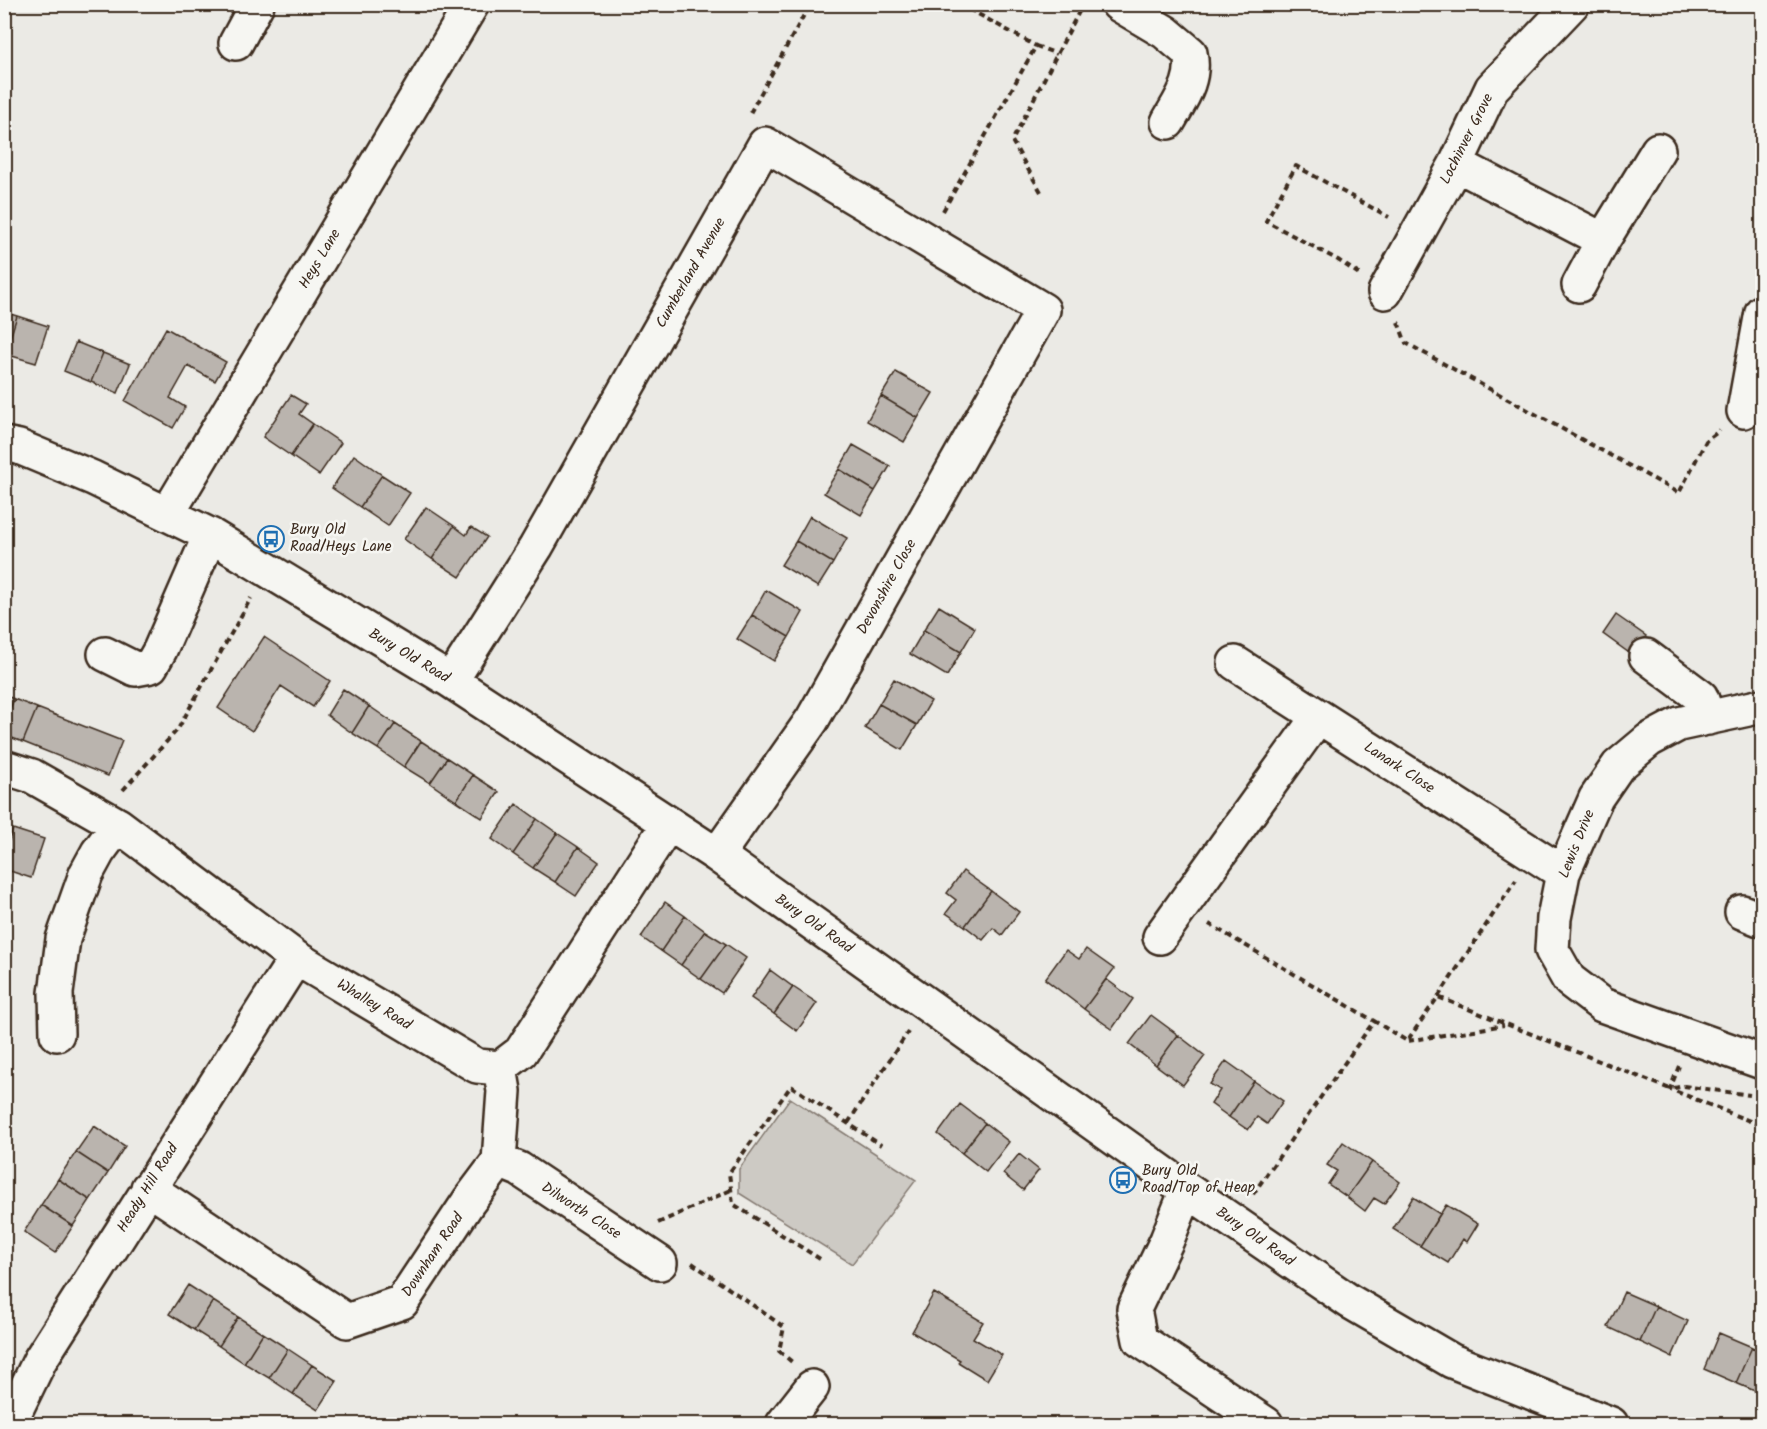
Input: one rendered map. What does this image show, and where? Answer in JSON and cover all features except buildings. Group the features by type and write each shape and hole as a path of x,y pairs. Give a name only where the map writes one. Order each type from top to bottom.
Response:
{"street":[{"path":"236,43 257,4"},
{"name":"Heys Lane","path":"168,513 472,4"},
{"path":"1118,4 1165,32 1190,53 1192,74 1189,85 1168,122"},
{"name":"Lochinver Grove","path":"1385,292 1456,164 1492,88 1572,4"},
{"name":"Devonshire Close","path":"717,855 812,720 1043,310 765,144"},
{"name":"Cumberland Avenue","path":"451,681 536,547 765,144"},
{"path":"1580,285 1658,150"},
{"path":"1456,164 1604,240"},
{"path":"1744,411 1762,312"},
{"name":"Bury Old Road","path":"4,444 19,447 93,478 210,535 451,681 717,855 1187,1190 1349,1301 1452,1361 1611,1425"},
{"path":"105,654 135,669 150,666 160,650 210,535"},
{"path":"1646,657 1701,697 1708,718"},
{"name":"Lanark Close","path":"1235,663 1563,873"},
{"name":"Lewis Drive","path":"1762,706 1679,724 1649,740 1618,766 1596,798 1563,873 1554,918 1552,950 1569,980 1602,1005 1762,1062"},
{"path":"1160,937 1318,717"},
{"name":"Whalley Road","path":"4,767 32,776 109,820 296,958 477,1066 500,1068"},
{"path":"57,1034 56,993 63,939 86,874 98,852 109,820"},
{"path":"499,1161 504,1091 500,1068 520,1052 668,824"},
{"name":"Heady Hill Road","path":"9,1425 40,1360 296,958"},
{"name":"Downham Road","path":"148,1188 347,1321 402,1302 469,1201 499,1161"},
{"name":"Dilworth Close","path":"499,1161 519,1169 660,1263"},
{"path":"1187,1190 1167,1240 1134,1309 1140,1340 1266,1425"},
{"path":"783,1425 812,1387"}],"path":[{"path":"765,144 768,134 746,120 810,4"},
{"path":"960,4 1036,46 1057,54"},
{"path":"1041,192 1012,141 1083,4"},
{"path":"937,220 1036,46"},
{"path":"1418,232 1296,166 1266,221 1338,260 1385,292 1407,343 1679,492 1706,441 1744,411"},
{"path":"109,820 178,729 267,570"},
{"path":"1407,1041 1533,854"},
{"path":"1181,908 1407,1041 1507,1024"},
{"path":"1438,997 1762,1126"},
{"path":"848,1123 927,1004"},
{"path":"1233,1222 1374,1021"},
{"path":"820,1259 733,1204 729,1173 791,1086 881,1145"},
{"path":"1670,1089 1684,1086 1751,1095"},
{"path":"632,1244 640,1230 731,1190"},
{"path":"660,1263 678,1252 784,1327 779,1351 816,1383 812,1387"}],"shaded area":[{"path":"790,1098 916,1180 852,1264 739,1193 739,1169"}],"place":[{"name":"Bury Old Road/Heys Lane","path":"271,539"},
{"name":"Bury Old Road/Top of Heap","path":"1123,1180"}]}
